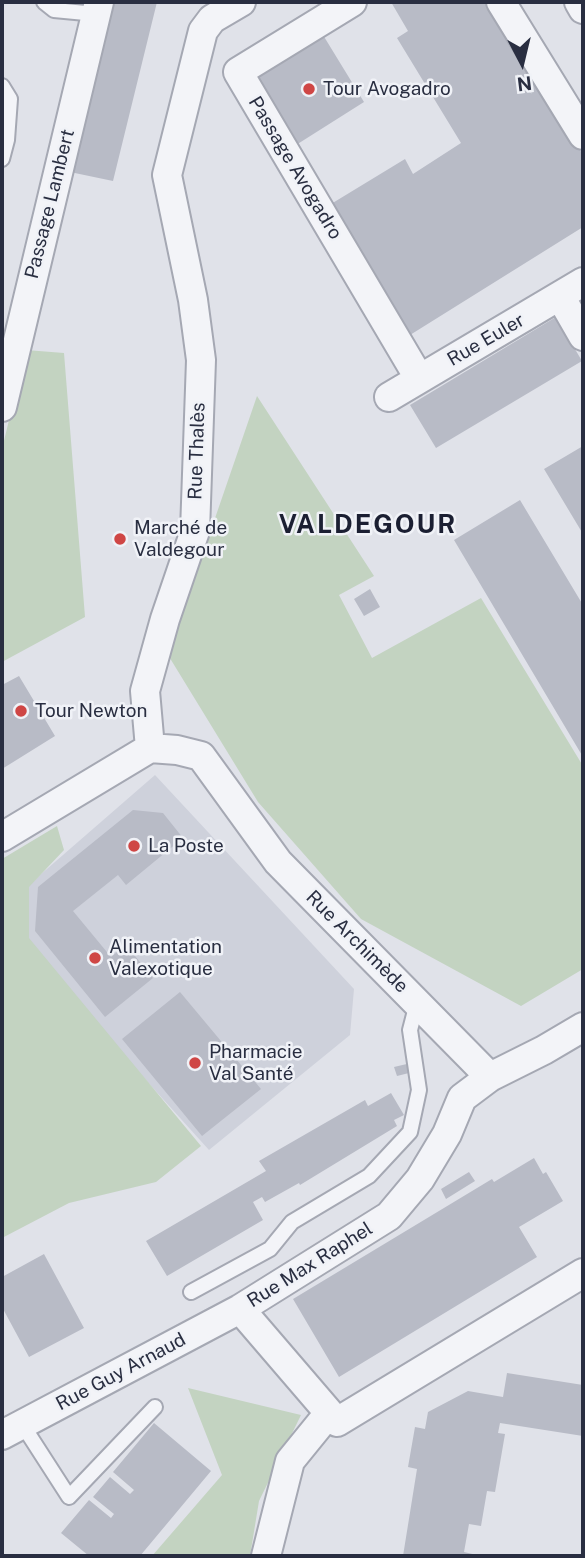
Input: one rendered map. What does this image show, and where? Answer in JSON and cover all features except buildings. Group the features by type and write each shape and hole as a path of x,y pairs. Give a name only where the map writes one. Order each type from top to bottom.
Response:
{"street":[{"name":"Rue Thalès","path":"150,748 145,691 165,619 195,531 200,373 193,300 167,175 210,10 241,2"},
{"name":"Passage Avogadro","path":"352,2 238,72 419,379"},
{"path":"501,2 583,135"},
{"path":"579,2 583,9"},
{"name":"Passage Lambert","path":"2,407 98,8"},
{"name":"Rue Euler","path":"389,397 571,289"},
{"path":"571,289 583,335"},
{"path":"2,837 150,748"},
{"name":"Rue Archimède","path":"150,748 177,750 201,756 278,862 491,1077"},
{"path":"491,1077 544,1051 583,1027"},
{"name":"Rue Max Raphel","path":"329,1413 240,1309 389,1216 420,1179 447,1134 462,1098 491,1077"},
{"path":"266,1556 290,1461 329,1413 337,1422 583,1273"},
{"name":"Rue Guy Arnaud","path":"12,1430 240,1309"}],"lane":[{"path":"44,2 54,10 98,8"},
{"path":"2,86 10,99 7,140 2,159"},
{"path":"191,1292 270,1249 292,1222 369,1176 410,1132 419,1090 410,1030 417,1003"},
{"path":"12,1430 69,1497 155,1407"}],"shaded area":[{"path":"155,775 354,989 350,1035 209,1150 2,921 2,908"}],"green space":[{"path":"26,350 64,353 85,617 2,662 2,449"},
{"path":"257,396 374,576 339,595 372,658 481,598 583,766 583,969 521,1006 361,919 258,802 168,655"},
{"path":"57,826 64,850 29,887 29,938 201,1146 156,1182 69,1203 2,1238 2,859"},
{"path":"188,1388 301,1415 259,1501 250,1556 152,1556 222,1475"}],"place":[{"name":"Tour Avogadro","path":"309,89"},
{"name":"Marché de Valdegour","path":"120,539"},
{"name":"Tour Newton","path":"21,711"},
{"name":"La Poste","path":"134,846"},
{"name":"Alimentation Valexotique","path":"95,958"},
{"name":"Pharmacie Val Santé","path":"195,1063"}],"district":[{"name":"VALDEGOUR","path":"368,525"}]}
